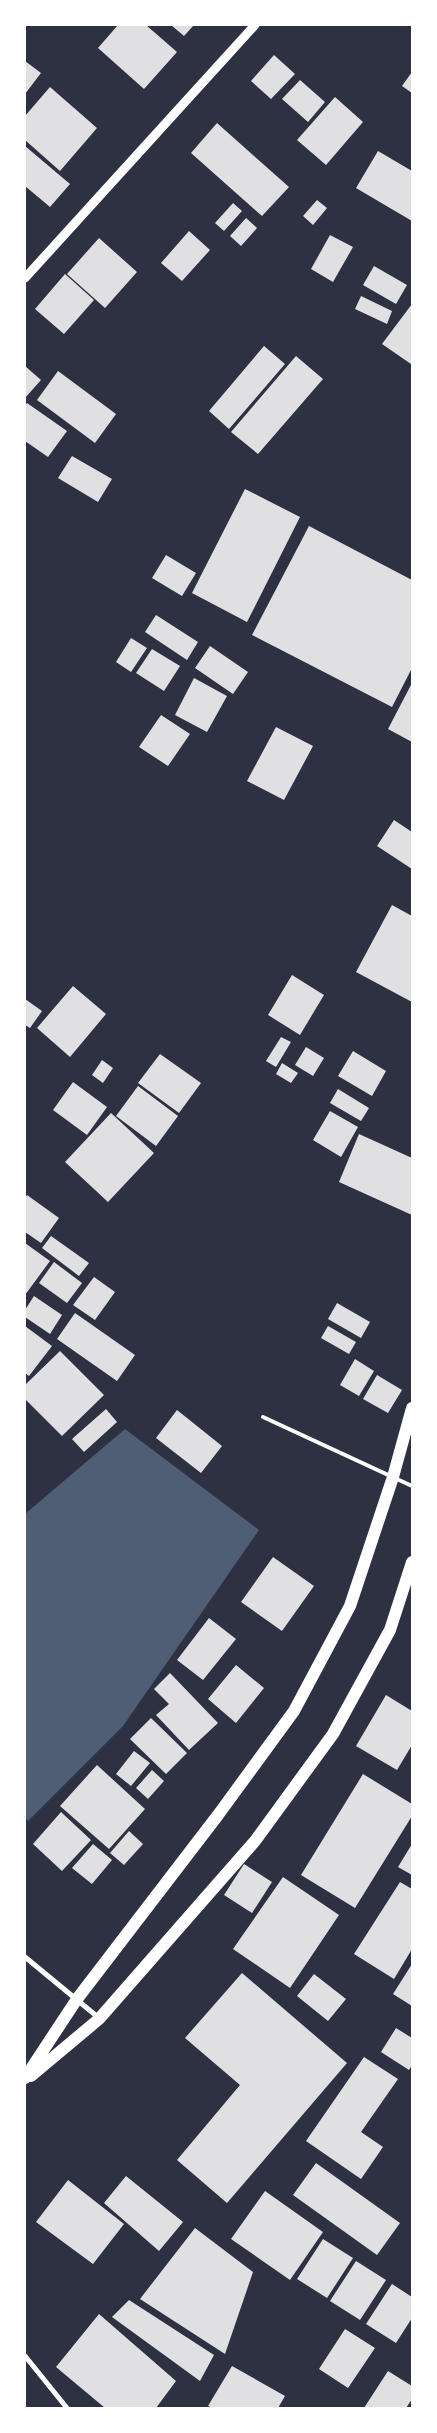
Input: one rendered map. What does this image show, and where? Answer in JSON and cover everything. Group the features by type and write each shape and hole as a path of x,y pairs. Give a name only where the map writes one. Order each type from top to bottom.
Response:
{"main road":[{"path":"25,2079 77,2000 218,1816 294,1711 350,1606 393,1477 412,1408"},
{"path":"25,2079 100,2019 255,1841 334,1734 390,1630 412,1562"}],"street":[{"path":"25,278 255,25"},
{"path":"25,1957 100,2019"},
{"path":"25,2356 67,2408"}],"lane":[{"path":"263,1417 412,1486"}],"water":[{"path":"125,1429 259,1530 123,1726 28,1821 25,1818 25,1514"}],"building":[{"path":"118,25 146,25 177,52 144,89 98,48"},
{"path":"171,25 194,25 184,36"},
{"path":"274,55 295,74 271,99 251,81"},
{"path":"25,61 41,73 25,94"},
{"path":"412,72 412,93 402,86"},
{"path":"300,80 325,102 308,122 282,99"},
{"path":"50,87 97,128 60,171 25,140 25,116"},
{"path":"335,97 363,122 326,165 297,140"},
{"path":"217,123 289,187 262,216 191,153"},
{"path":"25,146 70,184 50,207 25,186"},
{"path":"378,151 412,171 412,221 356,188"},
{"path":"317,200 327,208 313,225 303,216"},
{"path":"233,203 242,211 224,231 215,223"},
{"path":"246,218 257,228 241,246 230,236"},
{"path":"189,231 210,250 182,281 161,263"},
{"path":"330,235 353,247 333,282 311,269"},
{"path":"99,238 137,272 105,308 67,274"},
{"path":"374,266 407,285 396,304 363,285"},
{"path":"65,274 94,300 64,334 35,309"},
{"path":"361,296 392,311 387,324 355,309"},
{"path":"412,304 412,363 411,364 382,344"},
{"path":"264,346 285,364 229,429 209,411"},
{"path":"296,356 323,379 258,454 231,432"},
{"path":"25,366 41,380 25,398"},
{"path":"58,371 116,414 95,443 37,400"},
{"path":"27,403 67,431 48,457 25,441 25,406"},
{"path":"72,456 112,479 98,502 58,478"},
{"path":"245,489 300,517 247,622 192,593"},
{"path":"309,526 412,580 412,668 392,707 252,635"},
{"path":"166,555 196,573 182,596 152,578"},
{"path":"156,615 198,642 187,660 145,632"},
{"path":"131,638 147,648 131,672 116,662"},
{"path":"210,646 248,672 233,694 195,668"},
{"path":"152,649 180,666 164,691 136,673"},
{"path":"194,678 227,696 207,732 175,715"},
{"path":"412,683 412,742 388,729"},
{"path":"161,715 190,734 168,766 139,747"},
{"path":"276,727 313,746 284,800 247,781"},
{"path":"394,820 412,832 412,869 377,846"},
{"path":"392,905 412,916 412,1002 356,972"},
{"path":"292,975 324,995 300,1035 268,1015"},
{"path":"73,986 106,1014 70,1057 37,1028"},
{"path":"25,999 42,1011 30,1028 25,1025"},
{"path":"281,1037 291,1042 276,1067 266,1061"},
{"path":"306,1047 324,1058 313,1076 295,1065"},
{"path":"353,1051 386,1071 372,1096 338,1076"},
{"path":"160,1054 201,1083 179,1113 138,1083"},
{"path":"102,1060 113,1068 103,1083 92,1075"},
{"path":"282,1063 298,1073 291,1083 276,1074"},
{"path":"73,1082 107,1107 87,1135 53,1110"},
{"path":"138,1086 178,1116 156,1146 116,1116"},
{"path":"338,1089 369,1108 361,1121 330,1103"},
{"path":"330,1111 358,1127 341,1157 313,1140"},
{"path":"111,1113 154,1153 108,1202 65,1162"},
{"path":"359,1134 412,1158 412,1215 339,1182"},
{"path":"27,1195 59,1218 41,1243 25,1232 25,1198"},
{"path":"51,1236 89,1263 79,1276 42,1248"},
{"path":"25,1243 50,1261 25,1295"},
{"path":"54,1262 82,1283 67,1303 39,1283"},
{"path":"94,1277 115,1292 95,1320 73,1305"},
{"path":"34,1296 62,1315 50,1334 25,1317 25,1310"},
{"path":"337,1303 370,1322 361,1338 328,1319"},
{"path":"75,1313 135,1355 117,1381 57,1339"},
{"path":"25,1326 52,1346 29,1376 25,1373"},
{"path":"328,1326 356,1342 349,1354 321,1338"},
{"path":"60,1351 104,1395 62,1436 25,1399 25,1385"},
{"path":"355,1359 374,1371 359,1396 340,1385"},
{"path":"377,1375 402,1390 388,1413 363,1399"},
{"path":"106,1409 117,1422 84,1452 72,1439"},
{"path":"177,1410 222,1446 201,1473 156,1438"},
{"path":"273,1557 314,1586 282,1631 241,1602"},
{"path":"209,1618 236,1639 203,1680 177,1660"},
{"path":"236,1665 264,1688 236,1723 208,1699"},
{"path":"170,1673 218,1723 189,1750 156,1715 169,1704 154,1689"},
{"path":"386,1695 412,1711 412,1745 397,1770 356,1746"},
{"path":"151,1718 187,1753 166,1774 130,1739"},
{"path":"134,1751 150,1763 131,1786 116,1774"},
{"path":"97,1765 145,1809 109,1849 60,1806"},
{"path":"152,1770 164,1781 148,1799 136,1788"},
{"path":"363,1774 412,1804 412,1816 355,1908 301,1875"},
{"path":"61,1812 91,1840 62,1871 33,1844"},
{"path":"129,1831 143,1844 124,1865 110,1853"},
{"path":"93,1844 112,1860 92,1884 72,1868"},
{"path":"412,1844 412,1875 398,1867"},
{"path":"244,1864 272,1882 252,1913 224,1895"},
{"path":"283,1877 339,1915 290,1988 233,1949"},
{"path":"400,1882 412,1889 412,1949 394,1979 354,1954"},
{"path":"412,1964 412,2006 393,1994"},
{"path":"242,1973 347,2063 227,2203 177,2160 240,2085 185,2038"},
{"path":"314,1974 346,1999 328,2021 297,1996"},
{"path":"396,2028 412,2038 412,2065 409,2070 381,2052"},
{"path":"364,2057 398,2079 361,2132 383,2147 361,2179 306,2141"},
{"path":"316,2163 400,2223 377,2255 293,2195"},
{"path":"126,2176 183,2222 159,2251 104,2203"},
{"path":"68,2180 124,2224 93,2264 36,2222"},
{"path":"265,2191 323,2232 290,2280 231,2239"},
{"path":"195,2228 253,2272 225,2354 140,2299"},
{"path":"323,2239 353,2258 327,2298 297,2279"},
{"path":"356,2261 386,2280 360,2320 330,2301"},
{"path":"392,2284 412,2297 412,2318 396,2343 366,2324"},
{"path":"129,2300 214,2355 200,2381 112,2317"},
{"path":"99,2314 176,2381 156,2408 105,2408 56,2367"},
{"path":"345,2329 375,2348 348,2388 319,2369"},
{"path":"232,2366 285,2396 278,2408 212,2408 208,2406"},
{"path":"388,2371 412,2386 412,2399 406,2408 364,2408"}]}
